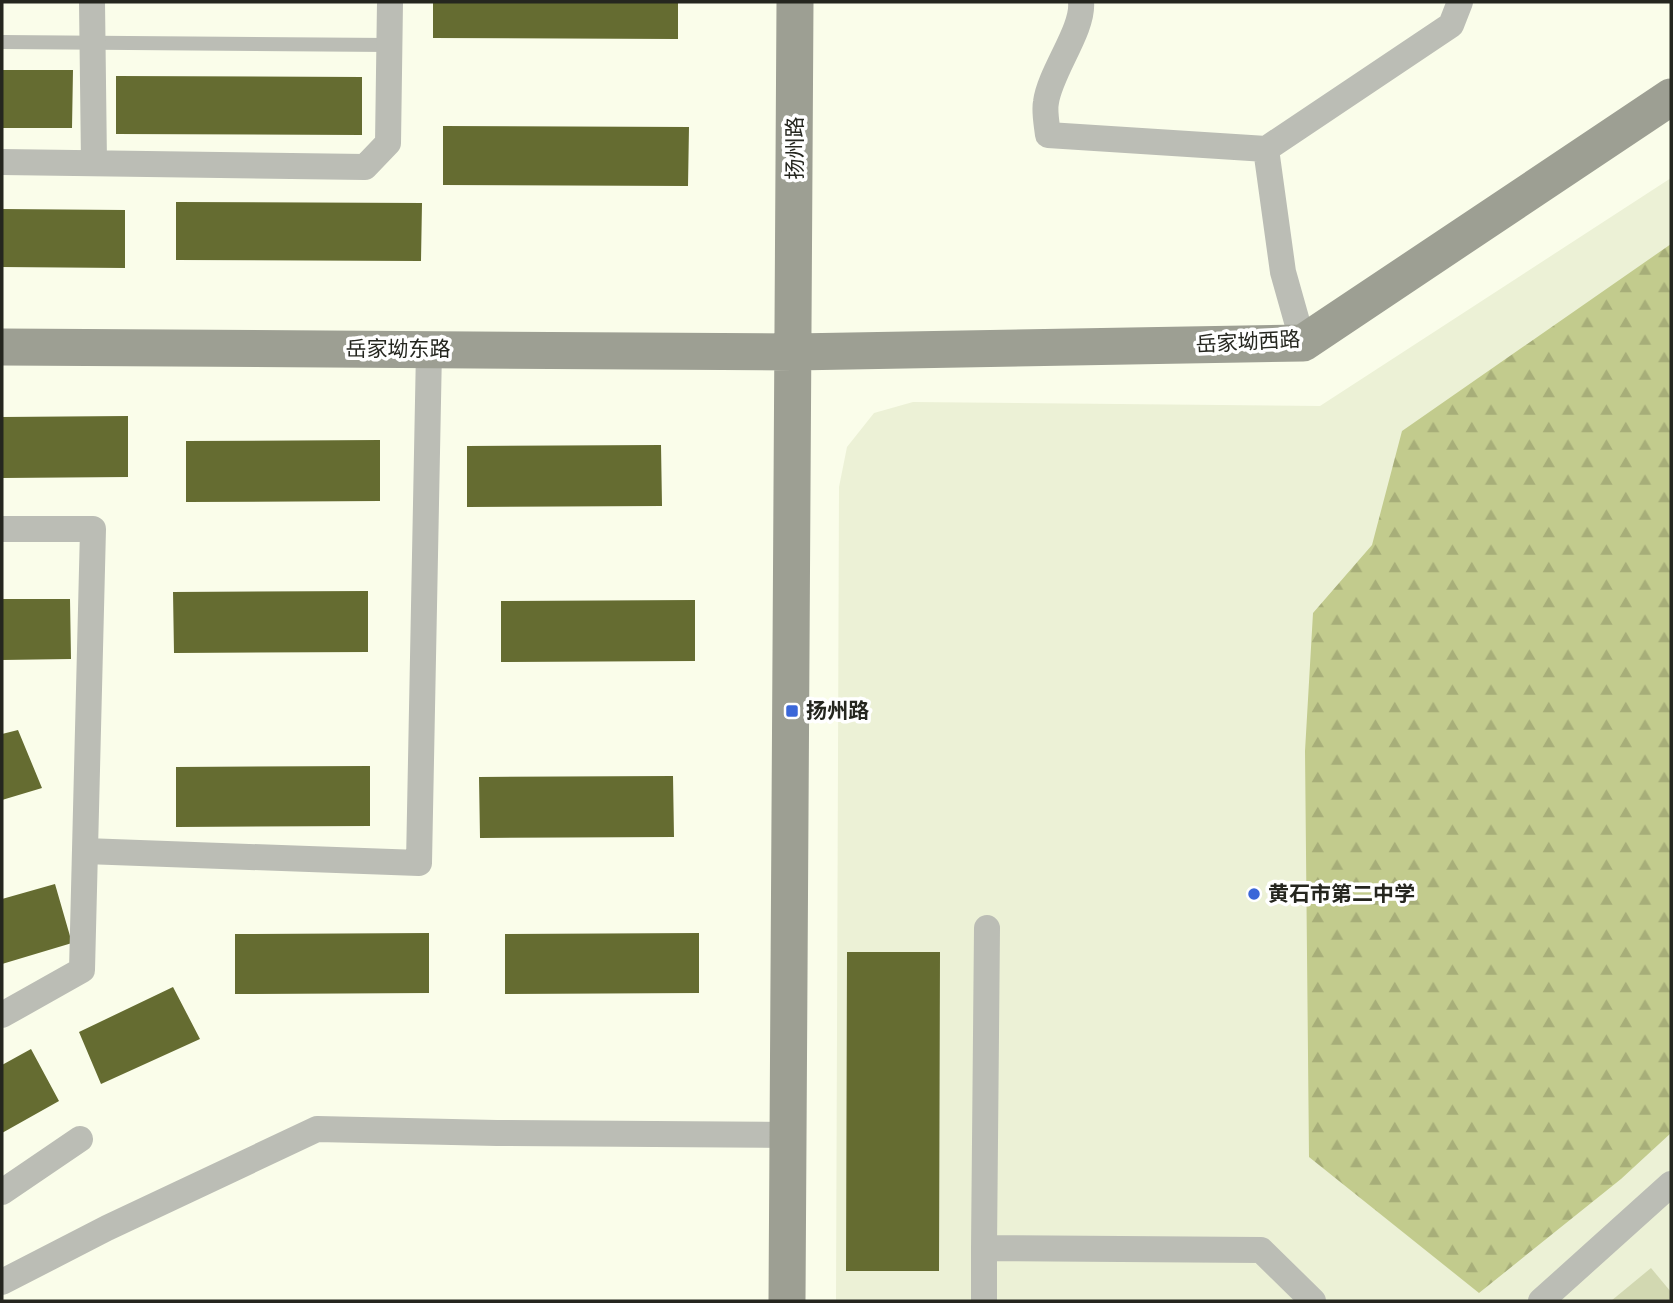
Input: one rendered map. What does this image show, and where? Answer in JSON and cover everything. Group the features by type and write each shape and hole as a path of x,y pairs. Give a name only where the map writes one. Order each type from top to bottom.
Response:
{"main road":[{"name":"扬州路","path":"787,1301 795,2"},
{"name":"岳家坳西路","path":"794,352 1303,343 1671,97"},
{"name":"岳家坳东路","path":"2,347 794,352"}],"street":[{"path":"92,2 94,163"},
{"path":"2,162 365,167 388,143 390,2"},
{"path":"1081,2 1082,11 1046,101 1048,135 1266,149 1451,24 1460,2"},
{"path":"1266,149 1283,272 1303,343"},
{"path":"85,851 419,863 429,349"},
{"path":"2,529 93,529 82,970 2,1015"},
{"path":"984,1301 987,928"},
{"path":"2,1282 107,1228 317,1129 789,1135"},
{"path":"2,1192 80,1139"},
{"path":"1541,1301 1671,1184"},
{"path":"985,1248 1261,1250 1313,1301"}],"lane":[{"path":"2,42 389,45"}],"shaded area":[{"name":"黄石市第二中学","path":"1671,178 1671,1301 836,1301 839,487 847,447 874,413 913,402 1320,406"},
{"path":"1651,1268 1671,1292 1671,1301 1611,1301"}],"green space":[{"path":"1671,244 1671,1133 1621,1179 1479,1293 1309,1157 1305,751 1313,613 1372,545 1402,431"}],"building":[{"path":"433,2 678,2 678,39 433,38"},
{"path":"2,70 73,70 72,128 2,128"},
{"path":"116,76 362,77 362,135 116,134"},
{"path":"443,126 689,127 688,186 443,185"},
{"path":"176,202 422,203 421,261 176,260"},
{"path":"2,209 125,210 125,268 2,267"},
{"path":"128,416 128,477 2,478 2,417"},
{"path":"380,440 380,501 186,502 186,441"},
{"path":"661,445 662,506 467,507 467,446"},
{"path":"368,591 368,652 174,653 173,592"},
{"path":"2,599 70,599 71,659 2,660"},
{"path":"695,600 695,661 501,662 501,601"},
{"path":"18,730 42,788 2,800 2,734"},
{"path":"370,766 370,826 176,827 176,767"},
{"path":"673,776 674,837 480,838 479,777"},
{"path":"55,884 72,943 2,964 2,899"},
{"path":"429,933 429,993 235,994 235,934"},
{"path":"699,933 699,993 505,994 505,934"},
{"path":"847,952 940,952 939,1271 846,1271"},
{"path":"173,987 200,1039 101,1084 79,1032"},
{"path":"31,1049 59,1101 2,1133 2,1065"}],"place":[{"name":"扬州路","path":"792,711"},
{"name":"黄石市第二中学","path":"1254,894"}]}
